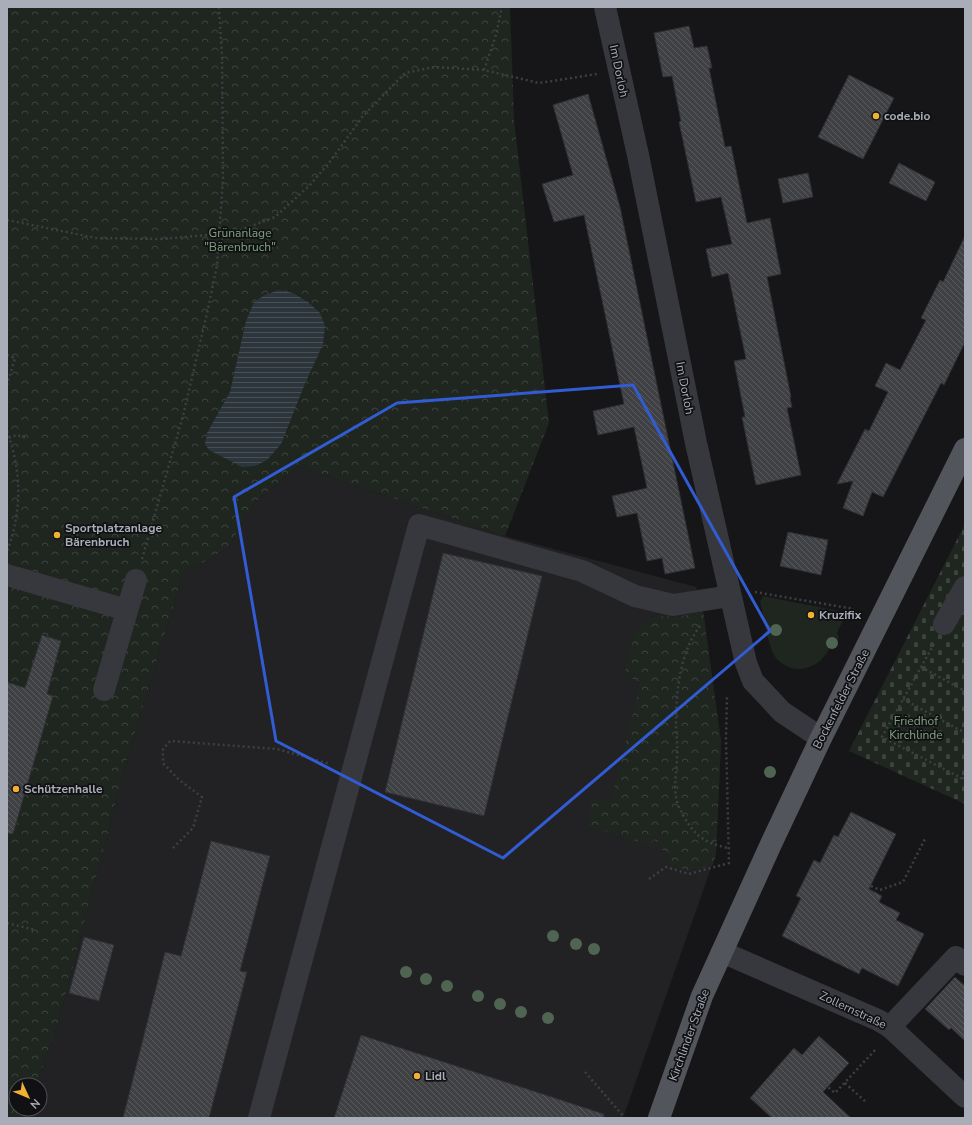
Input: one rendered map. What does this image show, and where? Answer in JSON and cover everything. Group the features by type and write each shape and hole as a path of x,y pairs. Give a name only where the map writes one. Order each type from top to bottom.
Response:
{"main road":[{"name":"Bockenfelder Straße","path":"722,952 821,738 965,449"},
{"name":"Kirchlinder Straße","path":"659,1118 702,996 722,952"}],"street":[{"name":"Im Dorloh","path":"605,7 638,155 696,443 746,663 753,681 782,712 821,738"},
{"path":"259,1118 419,525 582,571 634,596 673,605 730,596"},
{"path":"7,575 127,610"},
{"path":"104,690 136,580"},
{"path":"944,624 965,587"},
{"name":"Zollernstraße","path":"722,952 878,1020 890,1027 965,1097"},
{"path":"890,1027 960,961"}],"path":[{"path":"136,580 186,400 217,265 223,179 222,56 219,7"},
{"path":"484,70 496,35 502,7"},
{"path":"7,220 96,238 162,238 219,234 241,230 275,216 309,186 329,163 363,116 405,73 434,67 484,70 539,83 619,71"},
{"path":"7,355 15,358 7,385"},
{"path":"7,431 16,460 19,497 14,532 7,553"},
{"path":"9,438 16,435 28,438"},
{"path":"755,592 854,609"},
{"path":"706,623 700,625 694,633 680,670 676,722 678,754 676,798 679,807 696,834 706,842 728,848"},
{"path":"944,624 882,737 964,779 965,775"},
{"path":"921,667 965,691"},
{"path":"649,879 666,867 688,874 729,863 726,738 727,698"},
{"path":"903,699 965,733"},
{"path":"173,848 193,828 202,797 178,779 163,763 163,749 170,742 277,749 352,771"},
{"path":"871,886 880,890 903,882 926,837"},
{"path":"7,923 35,930"},
{"path":"821,1081 835,1093 877,1047"},
{"path":"585,1072 625,1118"},
{"path":"845,1083 867,1103"}],"highlighted area":[{"path":"633,385 770,631 503,858 276,741 234,497 397,403"}],"shaded area":[{"path":"279,290 293,293 308,302 320,313 325,326 323,344 304,386 281,444 267,460 255,466 242,467 209,450 205,444 207,433 230,392 246,321 254,302 265,295"},
{"path":"298,466 505,536 696,587 704,617 721,742 716,854 623,1118 24,1118 48,1117 48,1077 39,1077 58,1024 128,756 183,574 228,548 255,502"}],"green space":[{"name":"Grünanlage \"Bärenbruch\"","path":"7,7 510,7 514,120 549,423 505,536 298,466 255,502 228,548 183,574 128,756 58,1024 39,1077 8,1077 8,1117 24,1117 7,1118"},
{"name":"Friedhof Kirchlinde","path":"965,524 965,804 849,751"},
{"path":"763,596 844,612 845,616 837,633 839,637 834,647 829,649 820,661 806,668 794,669 781,663 774,654 769,641 760,602"},
{"path":"703,611 721,742 716,854 713,865 688,871 667,863 671,853 660,849 662,843 653,840 651,846 587,825 593,798 611,801 641,682 624,676 635,633 644,623 656,616 680,617"}],"building":[{"path":"689,26 694,48 707,46 712,68 709,68 725,147 731,146 747,223 770,218 781,274 767,277 791,397 792,407 787,408 801,475 756,485 742,417 745,417 734,361 746,359 728,273 712,277 706,249 732,244 721,197 696,202 679,122 681,121 672,76 663,77 654,33"},
{"path":"849,75 894,98 863,159 818,137"},
{"path":"588,94 620,207 695,568 665,574 662,558 647,561 637,513 617,517 612,496 647,488 634,427 598,435 593,411 624,404 584,215 554,222 542,184 573,175 553,105"},
{"path":"899,163 935,182 926,201 889,183"},
{"path":"808,173 813,197 783,203 778,179"},
{"path":"965,236 965,342 944,385 941,383 883,497 872,492 863,516 843,508 853,481 837,484 865,429 869,431 888,392 875,386 886,363 900,370 926,320 921,318 940,280 943,282"},
{"path":"788,532 828,540 821,575 780,566"},
{"path":"443,553 542,576 484,816 385,792"},
{"path":"42,635 61,641 47,694 53,696 13,834 7,833 7,682 25,688"},
{"path":"851,812 896,834 869,889 882,896 879,902 900,913 896,920 924,934 898,986 862,968 859,974 782,936 801,898 796,896 814,860 820,863 834,835 838,837"},
{"path":"211,841 270,856 240,971 247,972 209,1118 123,1118 165,952 181,956"},
{"path":"84,937 114,945 99,1001 69,993"},
{"path":"955,977 965,986 965,1041 951,1028 949,1030 925,1009"},
{"name":"Lidl","path":"361,1035 604,1114 604,1118 334,1118"},
{"path":"819,1036 849,1063 823,1092 851,1118 772,1118 750,1098 794,1048 802,1055"}],"place":[{"name":"code.bio","path":"876,116"},
{"name":"Sportplatzanlage Bärenbruch","path":"57,535"},
{"name":"Kruzifix","path":"811,615"},
{"name":"Schützenhalle","path":"16,789"},
{"name":"Lidl","path":"417,1076"}]}
